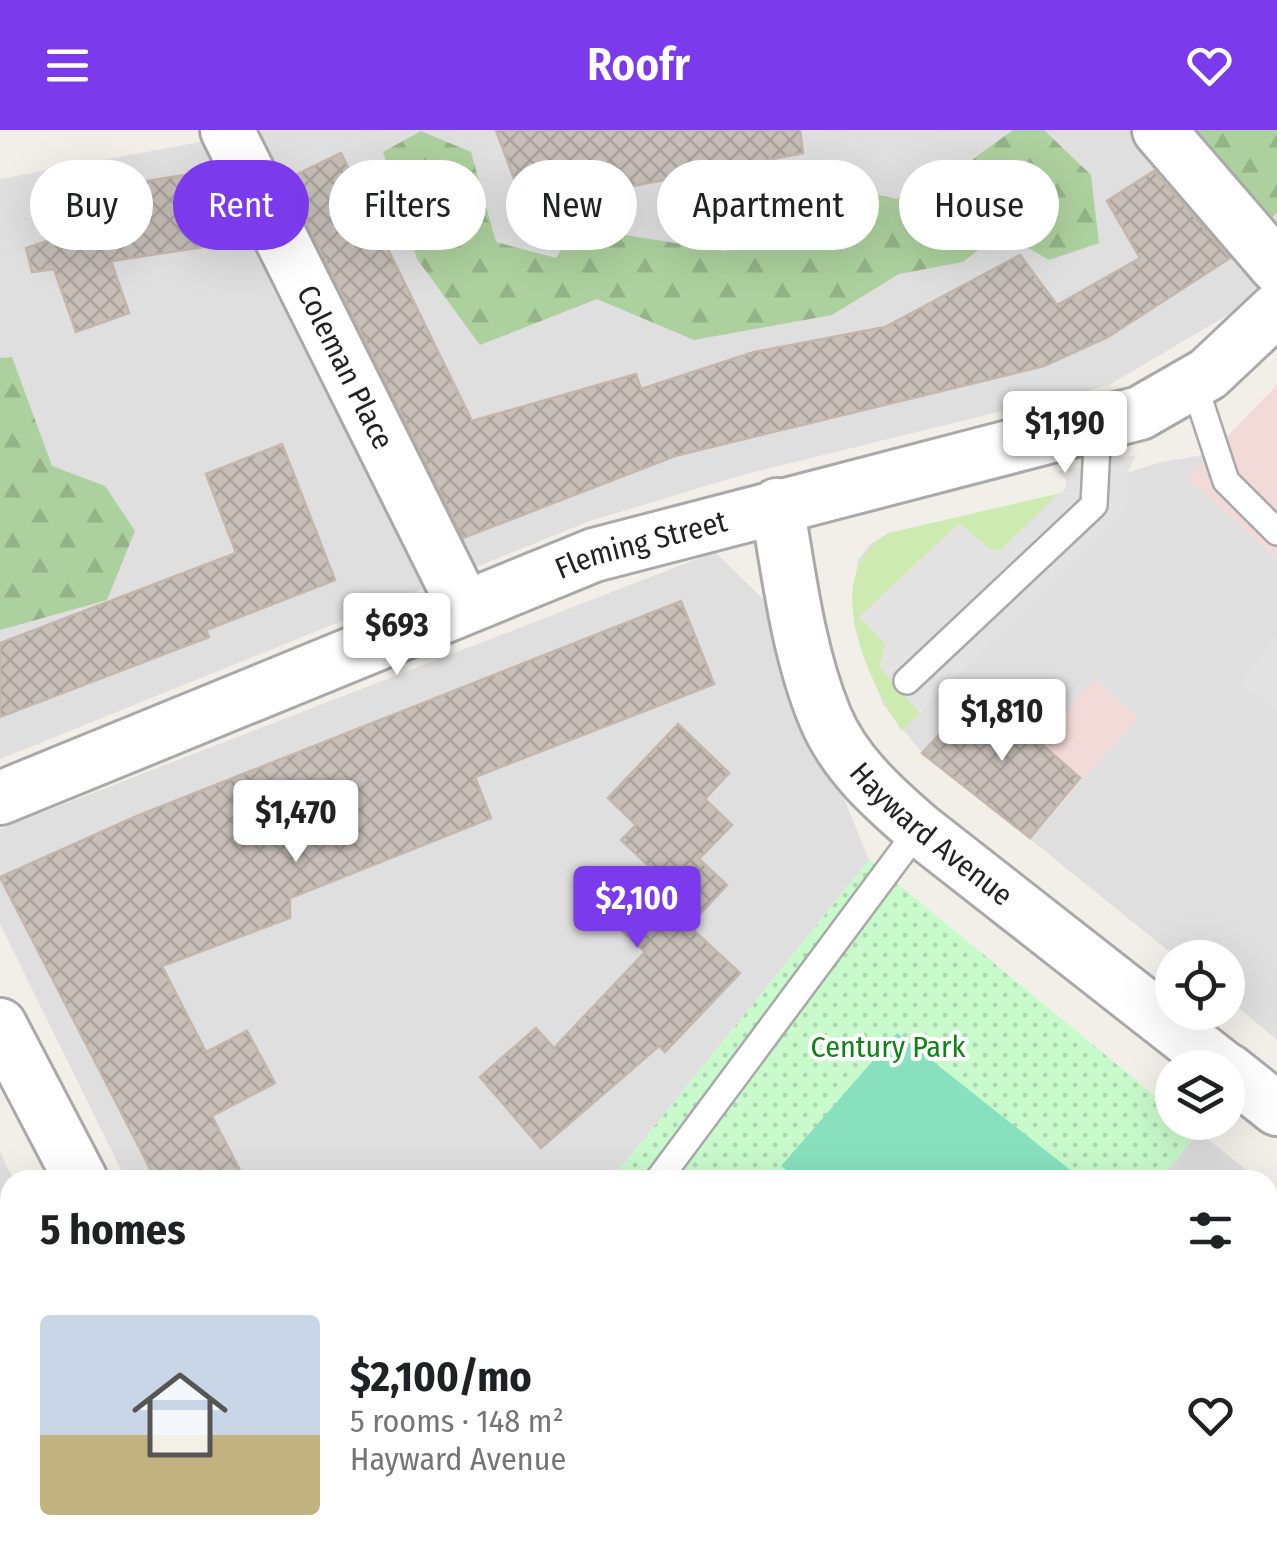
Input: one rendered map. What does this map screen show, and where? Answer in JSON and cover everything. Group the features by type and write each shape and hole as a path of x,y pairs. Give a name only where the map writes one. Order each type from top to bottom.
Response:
{"street":[{"name":"Coleman Place","path":"228,130 464,606"},
{"path":"1159,130 1277,267"},
{"name":"Fleming Street","path":"0,798 594,555 1140,413 1194,384 1277,308"},
{"name":"Hayward Avenue","path":"778,506 793,593 825,718 873,788 1202,1050"},
{"path":"0,1026 76,1170"},
{"name":"Hayward Avenue","path":"1245,1084 1277,1110"}],"lane":[{"path":"1194,384 1226,481 1277,532"},
{"path":"907,681 1094,506 1098,424"},
{"path":"665,1170 919,828"}],"shaded area":[{"path":"266,130 1277,130 1277,266 1236,310 1109,385 742,475 590,521 0,759 0,179 30,173 30,250 153,250 153,160 103,160"},
{"path":"1277,385 1277,558 1187,478"},
{"path":"1210,454 1188,478 1277,558 1277,636 1241,683 1277,710 1277,1040 1245,1013 1245,940 1155,940 1030,839 1137,718 1039,741 981,690 922,753 883,704 858,637 853,602 858,560 870,544 889,533 1057,494 1162,462"},
{"path":"1136,455 1128,471 1130,498 1124,512 920,713 880,667 885,644 859,617 959,523 991,550 1001,550 1066,488 1066,480 1057,471"},
{"path":"715,552 763,599 869,860 619,1170 121,1170 0,924 0,829"},
{"path":"1277,636 1277,710 1240,683"},
{"path":"1096,679 1138,718 1030,838 922,753 981,690 1039,741"},
{"path":"1192,1140 1209,1140 1246,1170 1168,1170"},
{"path":"0,1152 9,1170 0,1170"}],"green space":[{"path":"1013,130 1044,130 1091,175 1099,243 1049,260 1032,250 1059,250 1059,160 972,160"},
{"path":"1190,130 1277,130 1277,213 1264,226"},
{"path":"421,131 471,152 473,160 386,160 383,152"},
{"path":"879,195 899,198 899,250 978,250 963,262 899,274 832,315 694,340 597,299 480,345 414,250 486,250 486,206 496,242 506,245 506,250 526,250 556,258 561,250 637,250 637,237 657,240 657,250 879,250"},
{"path":"12,357 52,466 105,486 135,531 107,600 0,630 0,358"},
{"path":"1057,494 1001,550 991,550 960,524 860,617 885,644 880,667 920,713 902,731 875,684 855,628 852,600 856,574 867,551 889,533"},
{"name":"Century Park","path":"869,860 1155,1096 1155,1140 1192,1140 1168,1170 619,1170"},
{"path":"897,1033 1070,1170 786,1170 781,1166"}],"building":[{"path":"496,130 800,130 803,153 767,160 657,160 657,181 637,185 637,160 507,160"},
{"path":"341,153 344,160 329,160 329,250 388,250 472,421 636,374 641,389 754,352 885,327 1020,255 1057,305 1140,258 1107,201 1154,171 1230,258 1108,337 1044,366 675,456 463,538 309,228 309,168"},
{"path":"173,177 173,250 184,250 111,261 129,313 76,332 54,269 32,272 26,248 153,250 153,180"},
{"path":"282,444 335,580 206,630 209,637 0,717 0,643 236,553 206,474"},
{"path":"681,601 714,684 475,777 491,818 290,898 290,918 162,966 206,1052 247,1031 275,1083 212,1116 240,1170 151,1170 0,877 137,816"},
{"path":"981,690 1080,778 1030,838 922,753"},
{"path":"678,724 729,773 705,799 732,825 699,859 727,885 689,926 740,973 665,1052 659,1046 541,1148 480,1077 536,1028 554,1048 645,952 620,929 665,881 621,840 636,825 608,798"}]}
